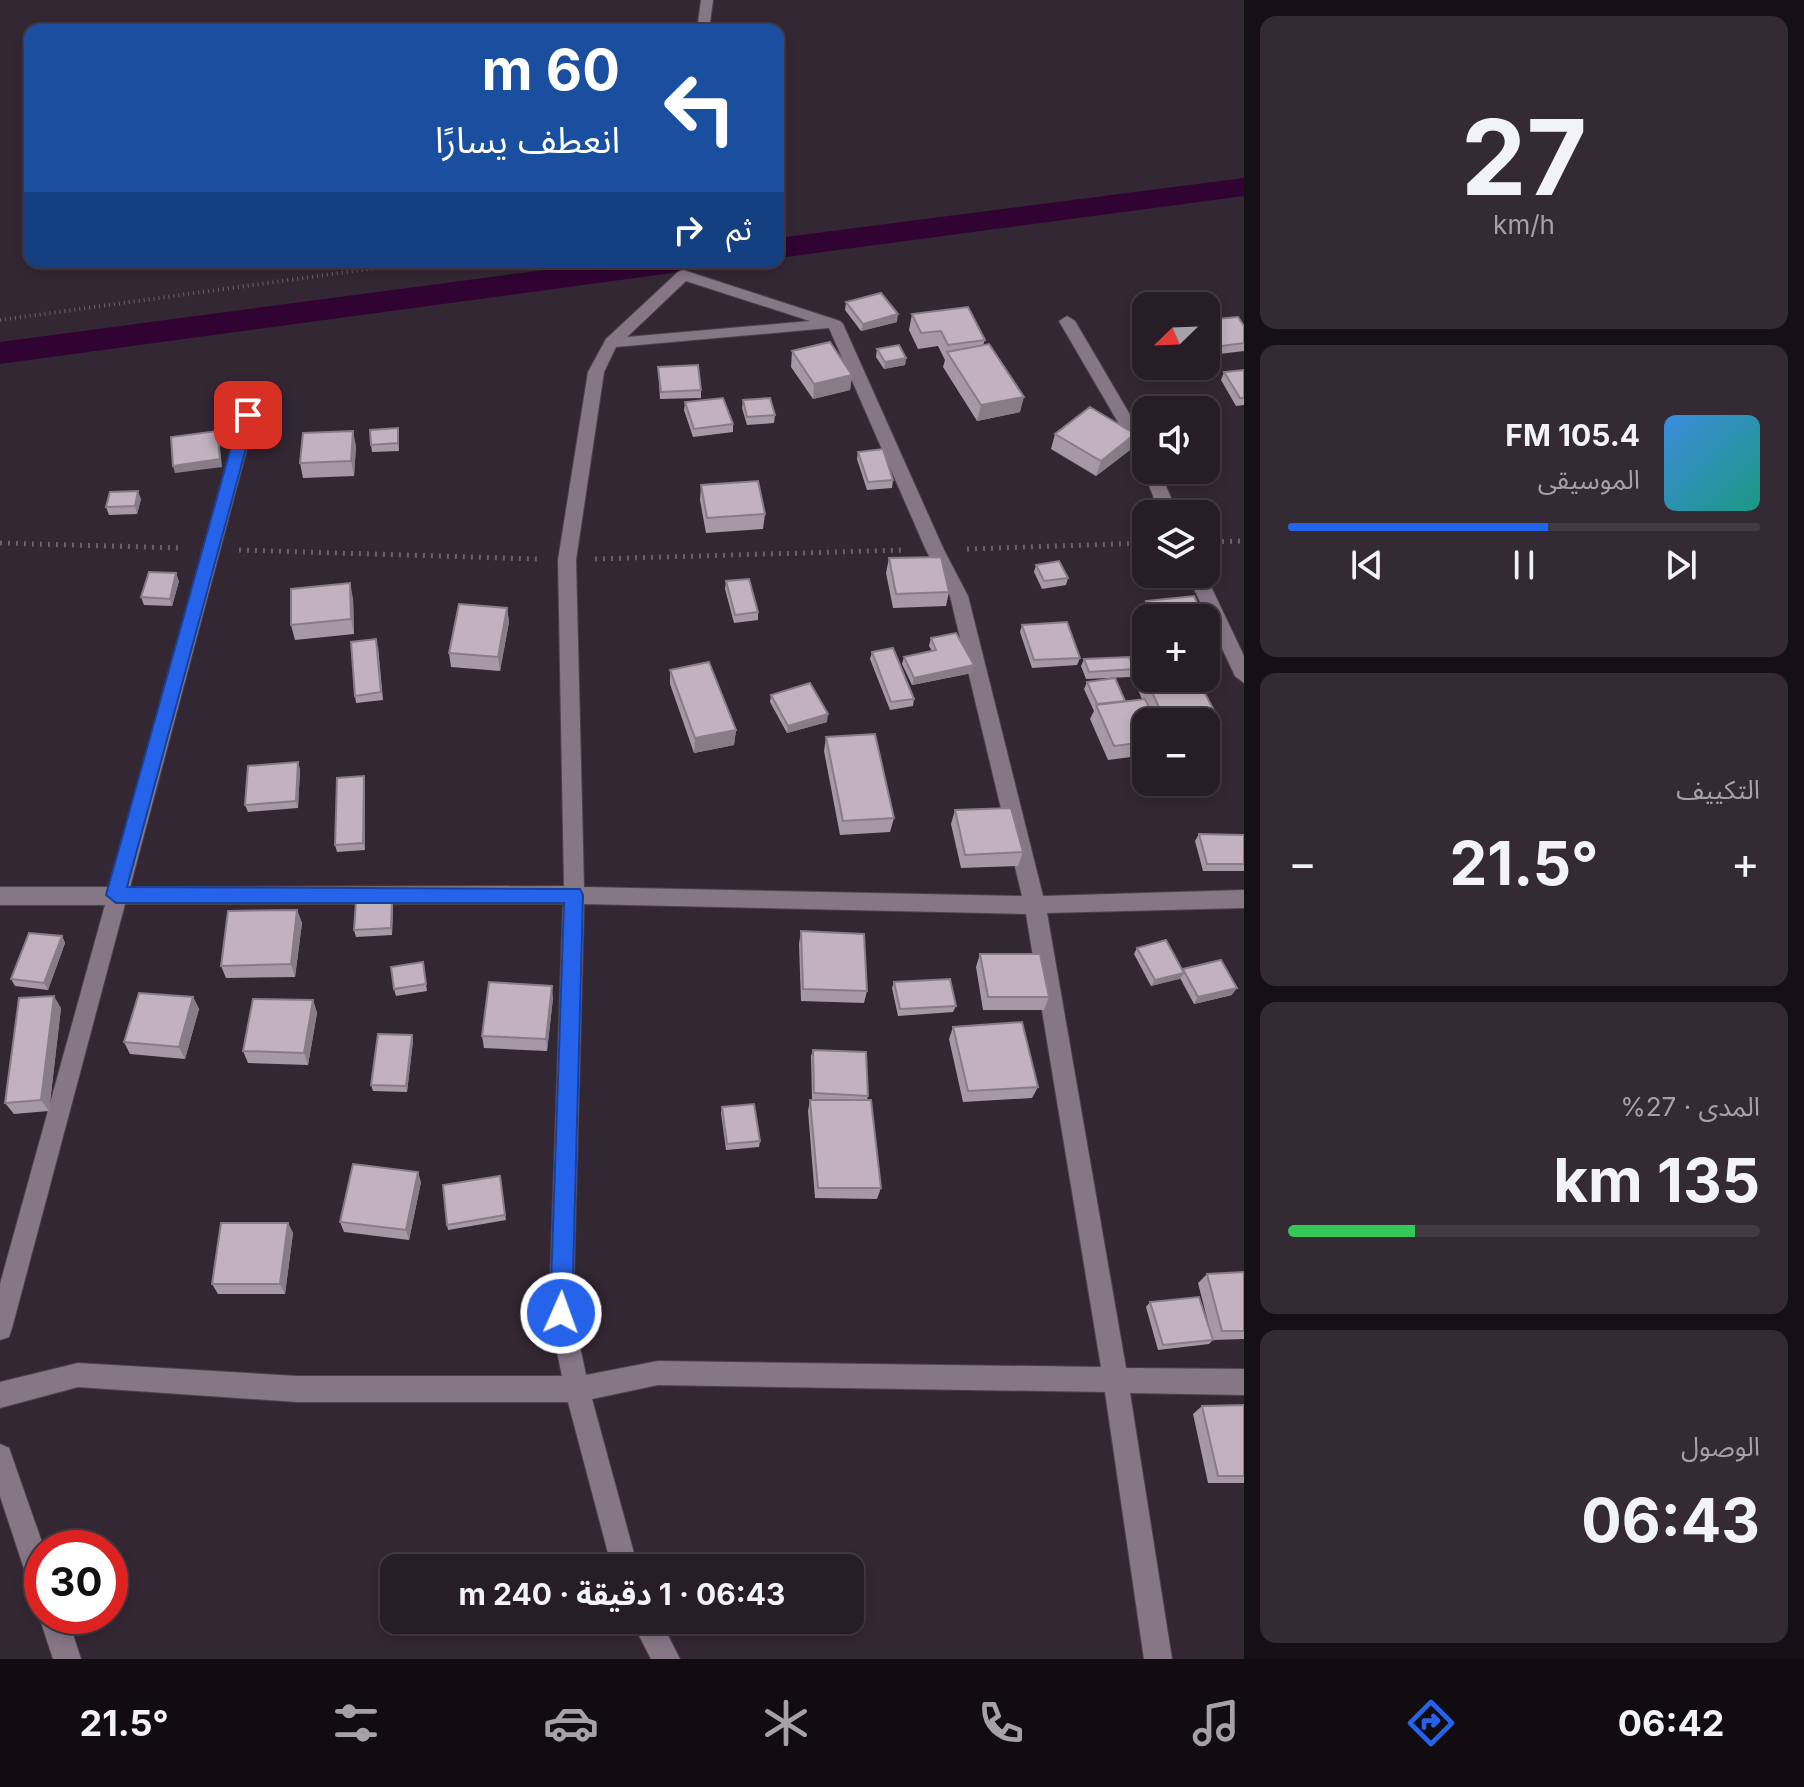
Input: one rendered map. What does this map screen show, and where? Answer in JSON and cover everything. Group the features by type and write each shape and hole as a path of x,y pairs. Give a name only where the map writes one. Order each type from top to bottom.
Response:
{"street":[{"path":"704,24 707,0"},
{"path":"621,1554 577,1389 561,1313 574,895 567,560 596,372 611,343 681,268 835,324 959,596 1035,905 1116,1381 1158,1659"},
{"path":"1067,321 1132,432"},
{"path":"611,343 835,324"},
{"path":"0,1328 248,415"},
{"path":"1203,588 1244,676"},
{"path":"0,896 574,895 1035,905 1244,899"},
{"path":"0,1395 78,1375 297,1389 577,1389 658,1373 1244,1382"},
{"path":"0,1457 24,1530"},
{"path":"59,1634 67,1659"},
{"path":"653,1634 666,1659"}],"path":[{"path":"0,320 376,268"},
{"path":"1220,542 1244,541"}],"building":[{"path":"881,293 898,314 863,324 846,302"},
{"path":"968,307 985,340 948,345 941,331 921,333 912,314"},
{"path":"1238,317 1244,326 1244,343 1220,346 1220,319"},
{"path":"830,342 852,375 814,384 792,351"},
{"path":"989,344 1024,397 981,405 947,352"},
{"path":"899,345 906,358 885,362 877,349"},
{"path":"698,365 701,390 661,392 658,367"},
{"path":"1244,370 1244,398 1240,398 1224,372"},
{"path":"723,398 733,424 694,429 685,402"},
{"path":"770,398 775,415 747,417 743,400"},
{"path":"1090,407 1132,432 1132,436 1101,461 1055,434"},
{"path":"398,428 398,443 371,445 370,430"},
{"path":"217,431 220,459 173,466 171,437"},
{"path":"353,431 351,461 300,463 303,433"},
{"path":"883,449 893,480 868,482 858,452"},
{"path":"758,481 765,514 707,518 701,485"},
{"path":"138,491 135,506 106,507 110,492"},
{"path":"941,557 949,592 896,594 889,558"},
{"path":"1059,561 1068,578 1044,581 1036,565"},
{"path":"149,572 176,573 170,599 141,597"},
{"path":"749,579 758,612 735,615 726,581"},
{"path":"350,583 351,619 291,625 291,589"},
{"path":"1194,596 1198,604 1147,604 1146,601"},
{"path":"459,604 507,608 498,657 449,653"},
{"path":"1067,622 1080,658 1034,660 1022,625"},
{"path":"956,633 974,665 914,678 904,657 936,650 931,638"},
{"path":"376,639 381,692 355,696 351,642"},
{"path":"893,648 914,699 891,702 872,652"},
{"path":"1129,657 1132,669 1089,672 1084,659"},
{"path":"709,662 736,730 695,738 670,670"},
{"path":"1115,678 1125,701 1097,704 1087,682"},
{"path":"810,683 828,714 788,726 771,695"},
{"path":"1152,692 1204,692 1213,708 1159,708"},
{"path":"1145,699 1149,708 1132,708 1132,744 1114,746 1096,705"},
{"path":"875,734 894,818 843,821 826,737"},
{"path":"298,762 296,801 245,805 248,766"},
{"path":"364,776 363,843 335,845 337,778"},
{"path":"1011,808 1023,852 965,855 955,810"},
{"path":"1199,834 1244,835 1244,864 1207,864"},
{"path":"392,900 391,928 354,930 356,902"},
{"path":"297,910 291,964 221,966 228,911"},
{"path":"801,931 864,934 867,991 803,989"},
{"path":"29,933 62,936 44,983 11,979"},
{"path":"1166,940 1184,973 1155,980 1137,948"},
{"path":"980,954 1040,954 1049,997 988,997"},
{"path":"1221,960 1237,988 1198,997 1183,969"},
{"path":"423,962 426,984 394,989 391,967"},
{"path":"950,979 956,1006 900,1009 894,982"},
{"path":"489,982 552,986 546,1039 482,1036"},
{"path":"139,993 193,997 179,1047 124,1042"},
{"path":"54,996 41,1100 5,1103 19,998"},
{"path":"253,999 313,1000 304,1053 243,1051"},
{"path":"1022,1022 1038,1087 968,1091 953,1027"},
{"path":"378,1034 412,1035 406,1086 371,1085"},
{"path":"813,1050 866,1052 868,1096 814,1093"},
{"path":"810,1100 871,1100 881,1188 818,1188"},
{"path":"754,1104 760,1141 727,1144 722,1107"},
{"path":"353,1164 418,1172 406,1230 340,1222"},
{"path":"500,1176 505,1215 447,1225 443,1185"},
{"path":"221,1223 288,1223 280,1284 212,1284"},
{"path":"1244,1272 1244,1331 1222,1331 1207,1274"},
{"path":"1199,1297 1213,1340 1163,1345 1150,1302"},
{"path":"1244,1405 1244,1476 1218,1476 1202,1406"}],"waterway":[{"path":"784,247 1244,187"},
{"path":"0,353 634,268"}],"route":[{"path":"248,415 116,895 574,895 561,1313"}]}
